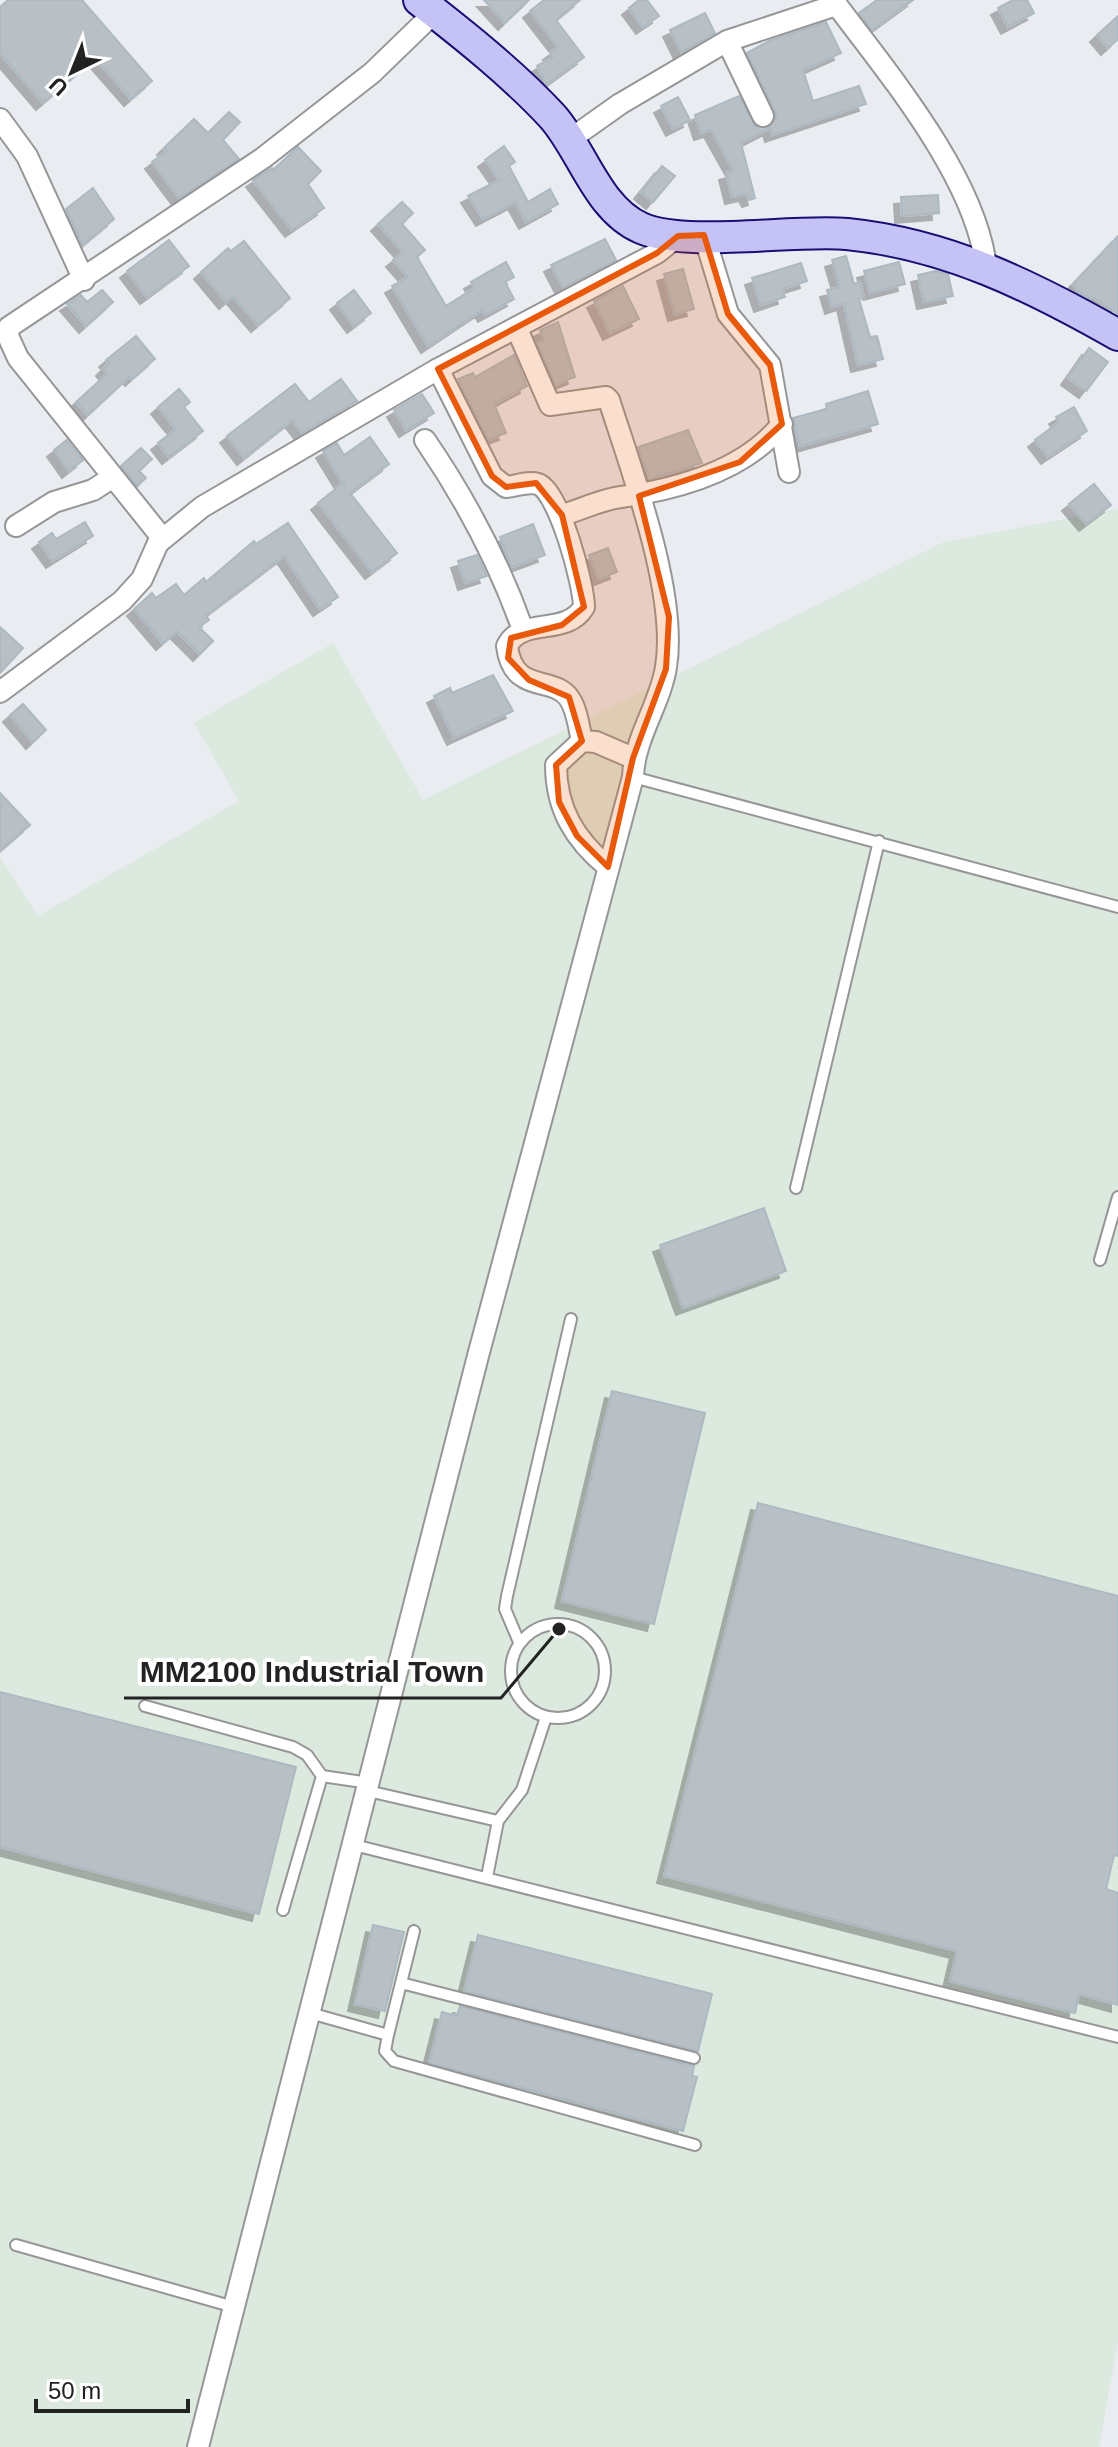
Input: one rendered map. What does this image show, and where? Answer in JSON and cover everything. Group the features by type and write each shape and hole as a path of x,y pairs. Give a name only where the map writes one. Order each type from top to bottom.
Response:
{"street":[{"path":"572,138 620,104 727,41 835,2 940,151 976,228 986,267"},
{"path":"163,539 18,358 4,322 84,280 263,158 372,73 427,6 549,113 572,138 615,209 642,228 691,236 845,234 937,250 986,267 1118,335"},
{"path":"727,41 763,116"},
{"path":"0,119 27,156 84,280"},
{"path":"0,692 122,601 142,579 163,539 192,514 248,478 438,369 691,236"},
{"path":"691,236 728,314 770,365 789,472"},
{"path":"198,2447 633,768 666,669 669,617 639,496 609,400 606,397 550,405 517,329"},
{"path":"438,369 492,476 506,487 536,483 544,488 562,515 584,607 579,615 562,625 523,630 511,638 507,646 508,658 515,670 529,680 557,689 569,697 582,741"},
{"path":"562,515 619,497 639,496 740,462 756,453 782,424"},
{"path":"425,440 455,484 494,555 523,630"},
{"path":"16,526 54,502 93,490 113,477"},
{"path":"608,867 577,836 559,802 556,765 582,741 596,742 633,768"}],"lane":[{"path":"633,768 879,841 1118,907"},
{"path":"796,1188 879,841"},
{"path":"1100,1260 1118,1197"},
{"path":"519,1642 505,1609 507,1596 571,1319"},
{"path":"559,1622 581,1628 598,1644 606,1666 603,1689 589,1708 569,1718 546,1717 525,1706 513,1687 510,1664 519,1642 536,1628 559,1622"},
{"path":"145,1706 293,1747 307,1755 322,1776 498,1821"},
{"path":"487,1877 498,1821 522,1790 546,1717"},
{"path":"283,1910 322,1776"},
{"path":"354,1845 1118,2037"},
{"path":"414,1931 385,2051 394,2061 695,2145"},
{"path":"401,1983 694,2058"},
{"path":"310,2013 388,2035"},
{"path":"16,2245 234,2307"}],"highlighted area":[{"path":"704,235 728,314 770,365 782,424 740,462 639,496 669,617 666,669 633,758 608,867 577,836 559,802 556,765 582,741 569,697 529,680 508,658 511,638 562,625 584,607 562,515 536,483 506,487 492,476 438,369 657,253 678,236"}],"shaded area":[{"path":"1118,509 1118,2341 1099,2447 0,2447 0,857 38,916 239,801 194,723 333,643 423,800 944,542"}],"building":[{"path":"8,0 82,0 152,81 131,99 95,58 43,103 0,53 0,7"},
{"path":"484,0 529,0 505,23"},
{"path":"544,0 580,0 556,20 584,57 547,84 537,66 553,57 550,53 558,47 530,11"},
{"path":"639,0 647,0 659,16 643,27 629,8"},
{"path":"877,0 913,0 872,30 859,13"},
{"path":"1013,0 1027,0 1034,13 1008,27 998,8"},
{"path":"705,13 715,33 681,52 670,30"},
{"path":"1118,16 1118,39 1108,48 1097,35"},
{"path":"826,22 841,53 803,70 813,101 859,86 866,104 772,135 770,128 741,143 755,198 749,200 746,194 732,197 726,173 734,171 711,130 701,133 695,115 739,96 755,126 769,127 776,118 775,111 747,53 769,41"},
{"path":"678,97 690,120 673,129 661,106"},
{"path":"229,112 240,122 223,140 239,159 179,198 152,162 167,151 164,148 194,119 208,133"},
{"path":"504,146 515,162 509,166 528,202 550,189 558,204 526,222 515,202 483,219 468,196 499,180 485,160"},
{"path":"298,147 321,171 308,184 324,208 292,230 253,180 273,170"},
{"path":"662,166 675,176 653,202 641,192"},
{"path":"93,188 114,219 83,245 66,209"},
{"path":"938,195 939,213 902,216 901,197"},
{"path":"402,202 413,213 402,224 425,250 417,257 446,306 474,288 471,282 506,262 514,277 505,282 514,299 485,315 482,310 428,346 392,286 408,277 393,260 403,252 378,224"},
{"path":"1118,236 1118,314 1094,298 1082,295 1073,284"},
{"path":"605,239 616,260 563,288 551,265"},
{"path":"169,240 189,266 147,297 127,271"},
{"path":"244,241 290,298 258,325 233,296 226,302 201,272 228,248 231,251"},
{"path":"846,256 854,284 860,282 864,298 859,299 870,337 877,336 883,359 858,365 844,303 832,307 827,290 840,287 832,260"},
{"path":"899,262 905,284 870,293 864,271"},
{"path":"801,263 807,281 782,289 785,297 761,305 752,278"},
{"path":"683,269 694,309 675,314 664,274"},
{"path":"936,271 948,274 953,296 924,302 918,275"},
{"path":"623,286 639,319 610,333 594,301"},
{"path":"102,290 113,302 86,326 67,304 81,295 87,302"},
{"path":"354,290 371,313 354,326 337,303"},
{"path":"558,322 575,377 555,385 537,343 544,341 540,330"},
{"path":"136,336 155,359 132,379 130,376 88,415 76,402 107,374 103,369 109,363 106,360"},
{"path":"1089,348 1108,362 1086,391 1068,378"},
{"path":"514,355 527,386 494,404 506,433 488,440 458,379 473,373 475,377"},
{"path":"341,379 357,401 302,433 292,420 244,458 227,436 295,384 309,402"},
{"path":"179,389 190,402 184,407 203,431 169,457 158,443 176,429 158,407"},
{"path":"868,391 878,424 800,446 793,418 827,409 826,404"},
{"path":"422,394 434,413 406,430 394,410"},
{"path":"1074,407 1087,431 1048,457 1035,440 1059,422 1056,417"},
{"path":"688,430 702,463 650,479 638,447"},
{"path":"370,437 389,464 350,493 397,553 372,572 318,503 343,483 323,451 337,443 344,455"},
{"path":"67,440 83,460 69,471 54,450"},
{"path":"141,448 152,459 139,471 146,478 137,486 121,466"},
{"path":"1094,484 1111,505 1086,524 1069,504"},
{"path":"85,522 93,536 53,561 39,542 52,533 56,539"},
{"path":"288,523 338,597 320,609 284,556 206,615 209,620 199,627 213,641 200,654 177,631 163,643 134,609 152,593 156,598 176,584 184,595 204,578 206,582 254,541 256,544"},
{"path":"533,524 545,555 512,567 500,537"},
{"path":"608,548 617,572 599,579 589,555"},
{"path":"477,555 487,576 465,583 458,561"},
{"path":"0,627 23,648 0,673"},
{"path":"493,675 513,711 454,738 434,696 450,688 452,693"},
{"path":"23,704 46,730 33,742 10,715"},
{"path":"0,793 30,825 0,851"},
{"path":"764,1208 786,1271 683,1308 660,1245"},
{"path":"612,1391 705,1413 654,1624 562,1601"},
{"path":"758,1503 1118,1596 1118,1856 1114,1855 1106,1889 1118,1893 1118,2005 1079,1994 1075,2013 950,1981 957,1951 664,1876"},
{"path":"0,1692 296,1767 259,1914 0,1847"},
{"path":"373,1925 404,1932 385,2011 355,2004"},
{"path":"478,1935 712,1994 698,2051 464,1991"},
{"path":"460,2006 694,2066 692,2076 697,2077 683,2131 429,2063 442,2012 457,2016"}],"place":[{"name":"MM2100 Industrial Town","path":"559,1629"}]}
